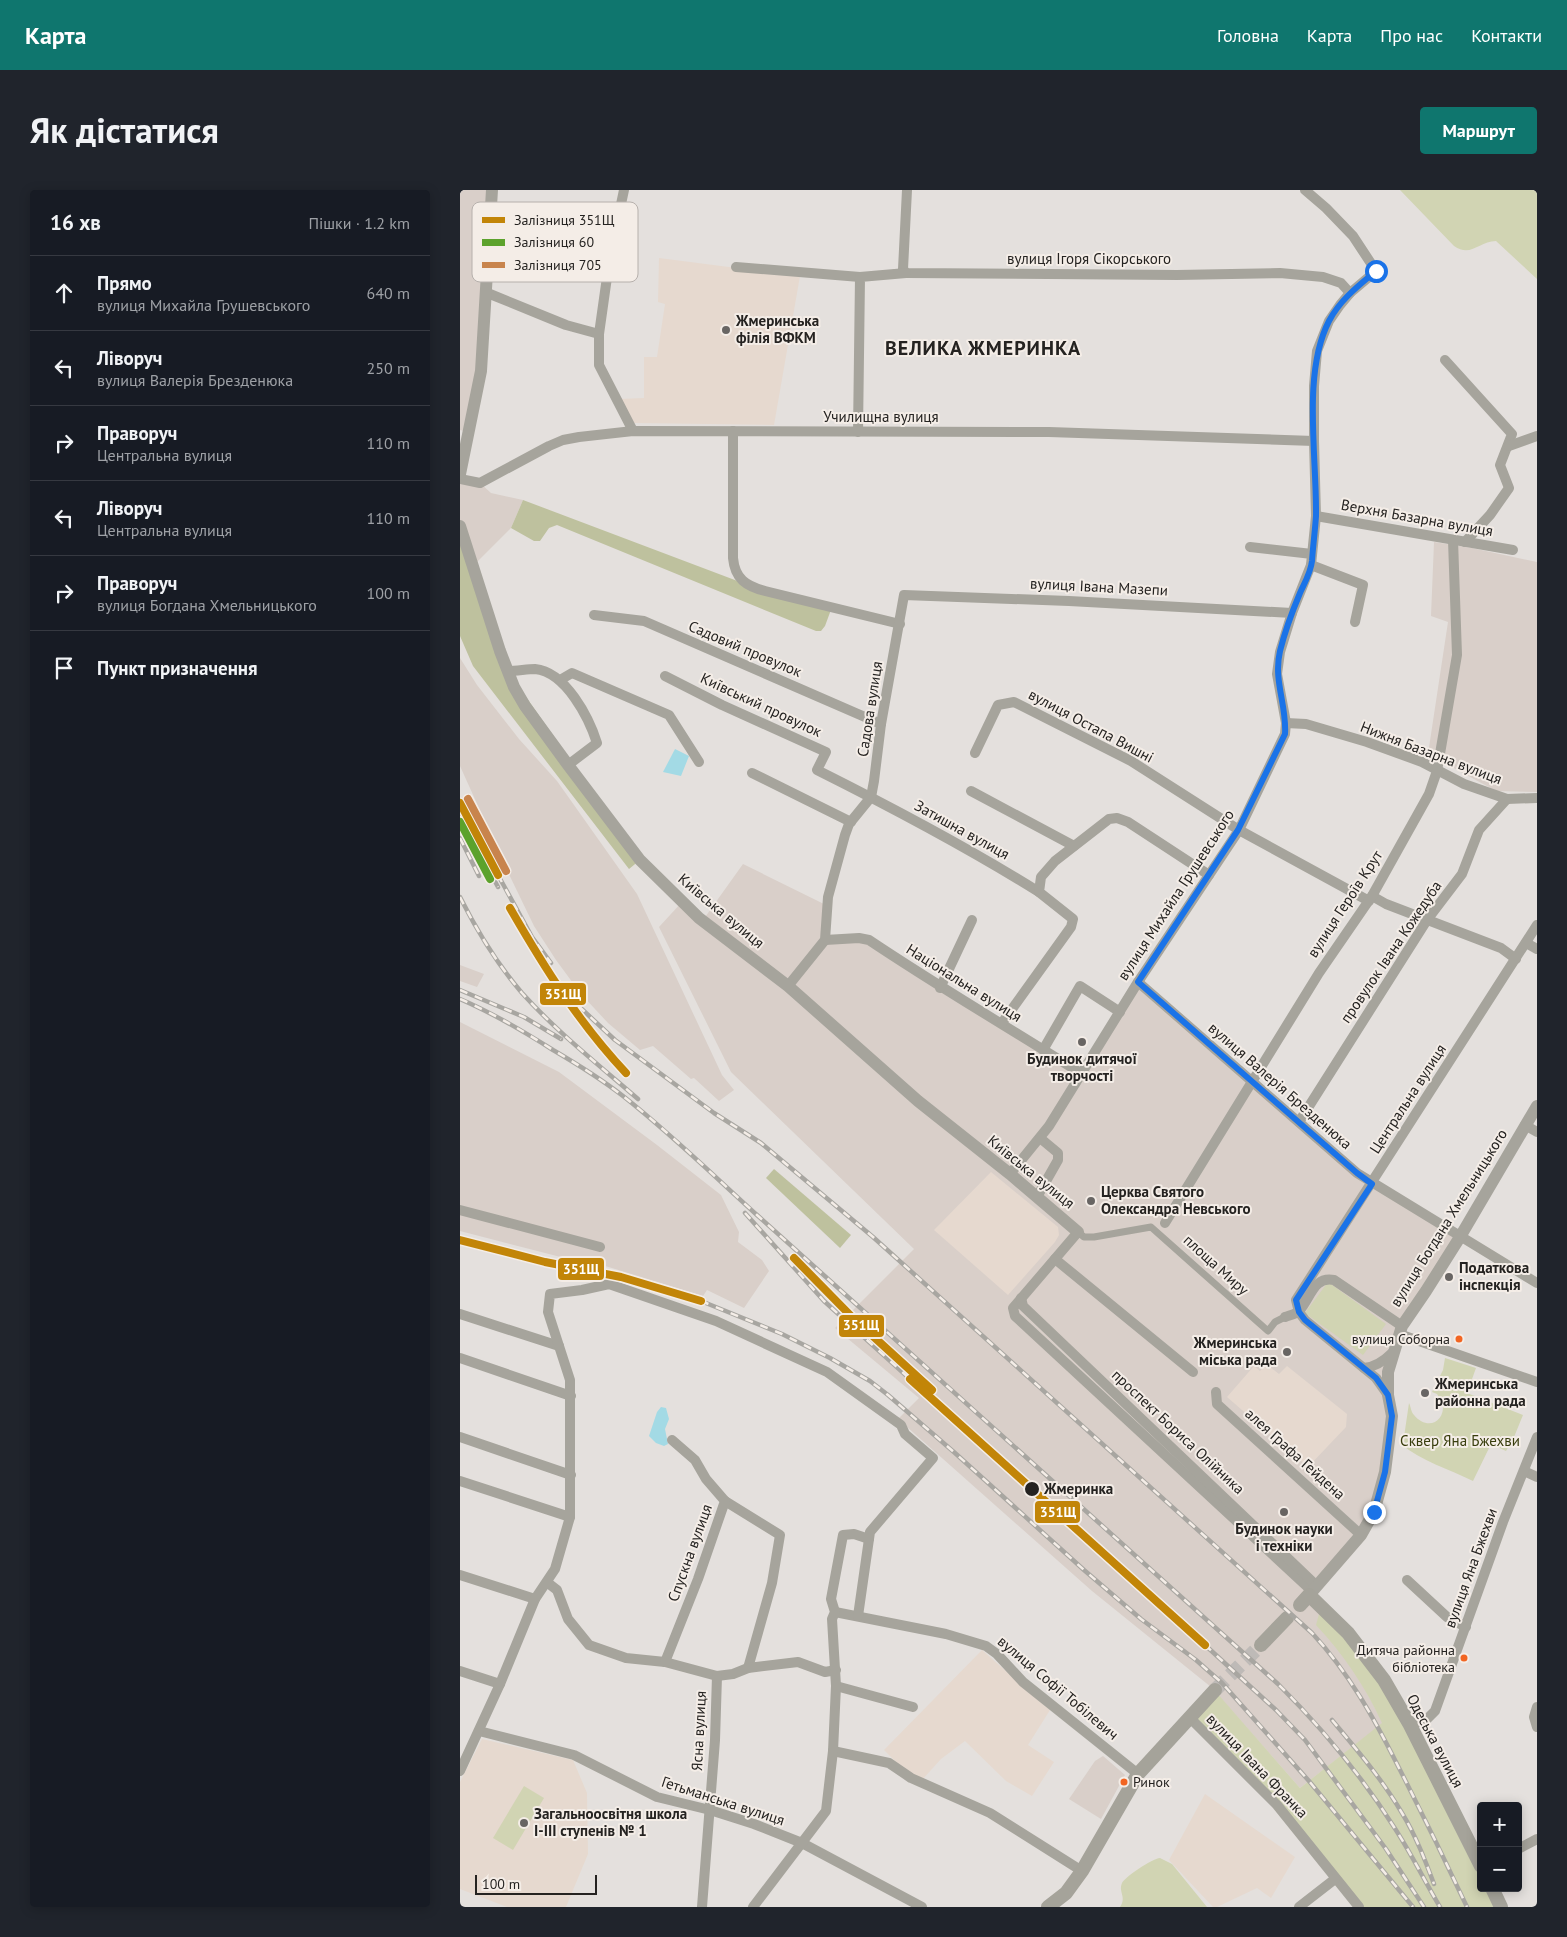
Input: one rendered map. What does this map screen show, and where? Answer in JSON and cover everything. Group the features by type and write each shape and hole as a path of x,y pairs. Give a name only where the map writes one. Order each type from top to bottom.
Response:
{"main road":[{"name":"Одеська вулиця","path":"1310,1594 1348,1633 1384,1680 1410,1725 1477,1858"},
{"path":"1261,1645 1287,1618"},
{"path":"1048,1907 1066,1893 1082,1871 1138,1774 1214,1690"},
{"path":"1494,1892 1501,1907"}],"street":[{"path":"906,273 903,269 907,190"},
{"name":"вулиця Михайла Грушевського","path":"1010,1174 1040,1138 1082,1074 1138,982 1238,830 1285,734 1286,723 1277,674 1280,652 1312,560 1316,516 1314,386 1317,351 1329,321 1340,305 1350,293 1376,271 1353,236 1326,208 1305,190"},
{"name":"вулиця Ігоря Сікорського","path":"736,267 860,277 906,273 1178,275 1280,273 1323,277 1341,283 1350,293"},
{"path":"858,432 860,277"},
{"path":"460,474 481,371 486,282"},
{"path":"606,282 599,334 599,365 633,431"},
{"path":"485,292 566,325 599,334"},
{"path":"1445,360 1512,434 1509,446 1500,465 1509,488 1490,515 1465,542"},
{"name":"Училищна вулиця","path":"460,479 480,482 563,440 633,431 1115,433 1314,440"},
{"path":"733,431 733,558 736,572 740,579 748,585 765,591 900,624"},
{"path":"1509,446 1537,436"},
{"name":"Верхня Базарна вулиця","path":"1316,516 1513,550"},
{"name":"Київська вулиця","path":"460,526 508,671 525,706 631,850 699,918 788,986 918,1101 1010,1174 1078,1232"},
{"name":"вулиця Героїв Крут","path":"1165,1223 1318,973 1371,898 1430,794 1437,771 1457,655 1456,575 1453,540"},
{"path":"1250,547 1312,560 1363,585 1355,622"},
{"name":"Садова вулиця","path":"825,940 828,897 845,834 851,822 871,797 881,724 904,595"},
{"name":"вулиця Івана Мазепи","path":"904,595 1069,600 1292,613"},
{"name":"Садовий провулок","path":"594,615 644,621 881,724"},
{"path":"508,671 537,669 560,680 590,722 597,743 568,765"},
{"path":"560,680 572,672 669,715 699,762"},
{"name":"Київський провулок","path":"665,676 722,705 826,752 817,770 871,797"},
{"name":"вулиця Остапа Вишні","path":"975,753 998,705 1014,702 1132,761 1238,830"},
{"name":"Нижня Базарна вулиця","path":"1286,723 1306,724 1367,742 1422,762 1464,784 1507,798 1537,798"},
{"path":"752,773 851,822"},
{"path":"971,791 1074,846"},
{"name":"Затишна вулиця","path":"871,797 984,858 1039,892 1073,919 1071,927 1002,1023"},
{"name":"провулок Івана Кожедуба","path":"1299,1122 1427,920 1462,874 1479,830 1507,798"},
{"path":"1039,892 1041,877 1055,861 1109,819 1117,818 1128,822 1209,875"},
{"path":"1238,830 1371,898 1500,948 1516,959"},
{"path":"940,988 972,920"},
{"name":"Центральна вулиця","path":"1299,1312 1296,1300 1537,925"},
{"name":"Національна вулиця","path":"825,940 858,938 869,940 940,988 1002,1023 1082,1074"},
{"path":"788,986 825,940"},
{"path":"1526,943 1537,950"},
{"name":"вулиця Валерія Брезденюка","path":"1138,982 1357,1173 1372,1184 1537,1283"},
{"path":"1044,1050 1080,986 1120,1012"},
{"name":"вулиця Богдана Хмельницького","path":"1310,1594 1361,1535 1374,1512 1385,1472 1392,1416 1388,1395 1388,1372 1400,1330 1460,1237 1537,1106"},
{"path":"1525,1125 1537,1132"},
{"path":"1037,1197 1058,1160 1058,1153 1040,1138"},
{"path":"460,1210 600,1247"},
{"name":"площа Миру","path":"1078,1232 1084,1237 1094,1237 1151,1227 1268,1331 1275,1322 1299,1312"},
{"path":"1021,1298 1078,1232"},
{"path":"1055,1258 1192,1372"},
{"path":"1388,1395 1376,1378 1305,1320 1299,1312 1319,1282 1326,1279 1334,1280 1400,1330 1537,1382"},
{"path":"460,1771 536,1600 556,1569 570,1517 570,1380 548,1312 550,1294 609,1284 716,1321 827,1372 901,1425 906,1434 933,1458 870,1532 858,1616"},
{"name":"проспект Бориса Олійника","path":"1021,1298 1013,1308 1015,1316 1310,1594"},
{"name":"проспект Бориса Олійника","path":"1021,1298 1024,1306 1310,1594"},
{"path":"460,1314 559,1346"},
{"path":"1364,1368 1372,1367 1382,1362 1392,1353"},
{"path":"460,1358 571,1396"},
{"name":"алея Графа Гейдена","path":"1216,1392 1217,1404 1361,1535"},
{"path":"460,1437 571,1474"},
{"name":"вулиця Яна Бжехви","path":"1410,1725 1427,1718 1435,1711 1503,1522 1537,1438"},
{"name":"Спускна вулиця","path":"665,1662 698,1579 725,1501 706,1478 695,1460 672,1440"},
{"path":"1524,1471 1537,1478"},
{"path":"460,1481 570,1517"},
{"path":"725,1501 780,1535 772,1583 748,1668"},
{"path":"753,1907 826,1811 836,1686 832,1619 835,1612 831,1599 843,1535 854,1534 869,1539"},
{"path":"460,1575 536,1600"},
{"path":"1408,1580 1447,1618 1466,1627"},
{"path":"548,1583 557,1590 568,1619 589,1645 626,1658 665,1662 717,1676 734,1674 748,1668 798,1662 825,1672 836,1670"},
{"name":"вулиця Софії Тобілевич","path":"835,1612 946,1634 986,1646 1023,1682 1138,1774"},
{"path":"460,1671 500,1684"},
{"name":"Ясна вулиця","path":"702,1907 710,1810 717,1676"},
{"path":"836,1686 913,1707"},
{"path":"1537,1707 1534,1717 1537,1727"},
{"name":"вулиця Івана Франка","path":"1189,1717 1277,1805 1358,1907"},
{"name":"Гетьманська вулиця","path":"479,1731 574,1755 657,1796 710,1810 802,1843 922,1907"},
{"path":"832,1751 889,1763 911,1778 990,1813 1082,1871"},
{"path":"1522,1847 1537,1839"},
{"path":"1299,1907 1335,1878"}],"shaded area":[{"path":"460,190 492,190 491,202 472,202 472,282 486,282 469,432 460,430"},
{"name":"Жмеринська філія ВФКМ","path":"659,258 800,276 774,425 634,423 619,399 644,398 644,357 657,357 665,304 658,302"},
{"path":"460,479 480,483 491,493 523,500 511,528 473,566 460,526"},
{"path":"1434,542 1537,562 1537,792 1496,791 1428,754 1448,622 1431,616"},
{"path":"460,658 477,685 519,739 557,781 637,894 722,1075 734,1090 719,1101 694,1078 691,1079 653,1046 640,1050 608,1023 581,994 534,926 460,766"},
{"path":"743,864 826,905 825,940 859,938 1082,1074 1138,982 1357,1173 1460,1237 1399,1334 1374,1512 1309,1595 1321,1607 1328,1637 1348,1661 1383,1723 1300,1788 1211,1687 1092,1591 898,1419 919,1398 835,1328 914,1249 731,1072 659,927 682,902 703,920"},
{"path":"460,965 484,974 477,987 460,981"},
{"path":"460,1022 559,1072 721,1195 739,1232 738,1242 762,1260 769,1271 744,1308 707,1290 703,1296 589,1261 588,1264 460,1231"},
{"path":"991,1172 1058,1227 1059,1235 1055,1242 1008,1295 934,1230"},
{"path":"1266,1364 1279,1374 1287,1366 1347,1414 1346,1427 1308,1467 1227,1397 1254,1366 1260,1371"},
{"path":"982,1650 1050,1710 1028,1745 1054,1762 1032,1796 1006,1781 965,1741 941,1759 922,1780 905,1771 884,1750"},
{"name":"Загальноосвітня школа І-ІІІ ступенів № 1","path":"482,1739 573,1760 587,1793 588,1854 566,1907 507,1907 460,1889 460,1782"},
{"path":"1103,1756 1125,1775 1101,1819 1069,1799 1095,1761"},
{"path":"1205,1794 1295,1857 1271,1898 1257,1888 1217,1907 1213,1907 1169,1860"}],"green space":[{"path":"1400,190 1537,190 1537,279 1496,241 1485,243 1470,250 1454,246"},
{"path":"523,500 756,588 832,607 825,626 821,631 816,631 557,525 549,528 540,541 534,541 511,528"},
{"path":"460,526 508,671 640,860 629,869 473,666 460,636"},
{"path":"774,1169 851,1235 840,1248 766,1178"},
{"path":"1328,1282 1386,1324 1363,1355 1305,1313"},
{"name":"Сквер Яна Бжехви","path":"1445,1358 1476,1368 1467,1393 1523,1415 1506,1451 1491,1444 1473,1481 1426,1460 1401,1444 1404,1437 1409,1403 1413,1414 1419,1420 1429,1423 1438,1420 1441,1416 1443,1403 1437,1394 1432,1392 1443,1370"},
{"path":"1321,1607 1364,1653 1477,1859 1477,1892 1494,1892 1501,1907 1359,1907 1294,1825 1189,1717 1217,1693 1300,1788 1382,1723 1353,1671 1316,1625"},
{"path":"524,1786 544,1798 513,1850 493,1838"},
{"path":"1160,1858 1172,1864 1207,1907 1120,1907 1123,1900 1121,1886 1124,1880 1134,1872"}],"water":[{"path":"675,749 689,756 681,776 663,772"},
{"path":"661,1407 666,1408 669,1419 665,1429 668,1444 664,1446 656,1443 649,1436 657,1412"}],"tunnel":[{"path":"1215,1690 1261,1645"}],"railway":[{"path":"460,816 498,887"},
{"path":"460,838 479,876"},
{"path":"498,875 532,937 551,963"},
{"path":"460,897 488,947 522,993 564,1035 638,1099"},
{"path":"538,957 571,999 615,1040 714,1113 761,1143 873,1237 1312,1633 1338,1664 1370,1713 1416,1801 1467,1907"},
{"path":"460,990 524,1017 561,1039"},
{"path":"460,999 508,1023 571,1061 623,1096 640,1110 1278,1684 1325,1735 1368,1789 1400,1837 1440,1907"},
{"path":"745,1213 824,1301 910,1379"},
{"path":"701,1301 782,1334 830,1358 870,1381 888,1395 1084,1570 1141,1619 1196,1660 1222,1683 1309,1781 1413,1907"},
{"path":"1205,1645 1276,1710 1305,1740 1386,1849 1424,1907"},
{"path":"1332,1720 1369,1765 1394,1800 1416,1839 1434,1884"}],"rail line":[{"name":"705","path":"468,799 506,871"},
{"name":"351Щ","path":"460,803 498,875"},
{"name":"60","path":"460,822 490,879"},
{"name":"351Щ","path":"510,908 563,994 626,1073"},
{"name":"351Щ","path":"460,1240 545,1262 621,1277 701,1301"},
{"name":"351Щ","path":"794,1258 852,1317 932,1390"},
{"name":"351Щ","path":"910,1379 1205,1645"}],"place":[{"name":"Жмеринська філія ВФКМ","path":"726,330"},
{"name":"Будинок дитячої творчості","path":"1082,1042"},
{"name":"Церква Святого Олександра Невського","path":"1091,1201"},
{"name":"Податкова інспекція","path":"1449,1277"},
{"name":"вулиця Соборна","path":"1459,1339"},
{"name":"Жмеринська міська рада","path":"1287,1352"},
{"name":"Жмеринська районна рада","path":"1425,1393"},
{"name":"Жмеринка","path":"1032,1489"},
{"name":"Будинок науки і техніки","path":"1284,1512"},
{"name":"Дитяча районна бібліотека","path":"1464,1658"},
{"name":"Ринок","path":"1124,1782"},
{"name":"Загальноосвітня школа І-ІІІ ступенів № 1","path":"524,1823"}],"district":[{"name":"ВЕЛИКА ЖМЕРИНКА","path":"983,348"}],"route":[{"path":"1374,1512 1385,1472 1392,1416 1388,1395 1376,1378 1305,1320 1299,1312 1296,1300 1372,1184 1138,982 1238,830 1285,734 1286,723 1277,674 1280,652 1292,613 1312,565 1316,516 1314,386 1317,351 1329,321 1340,305 1350,293 1376,271"}]}
